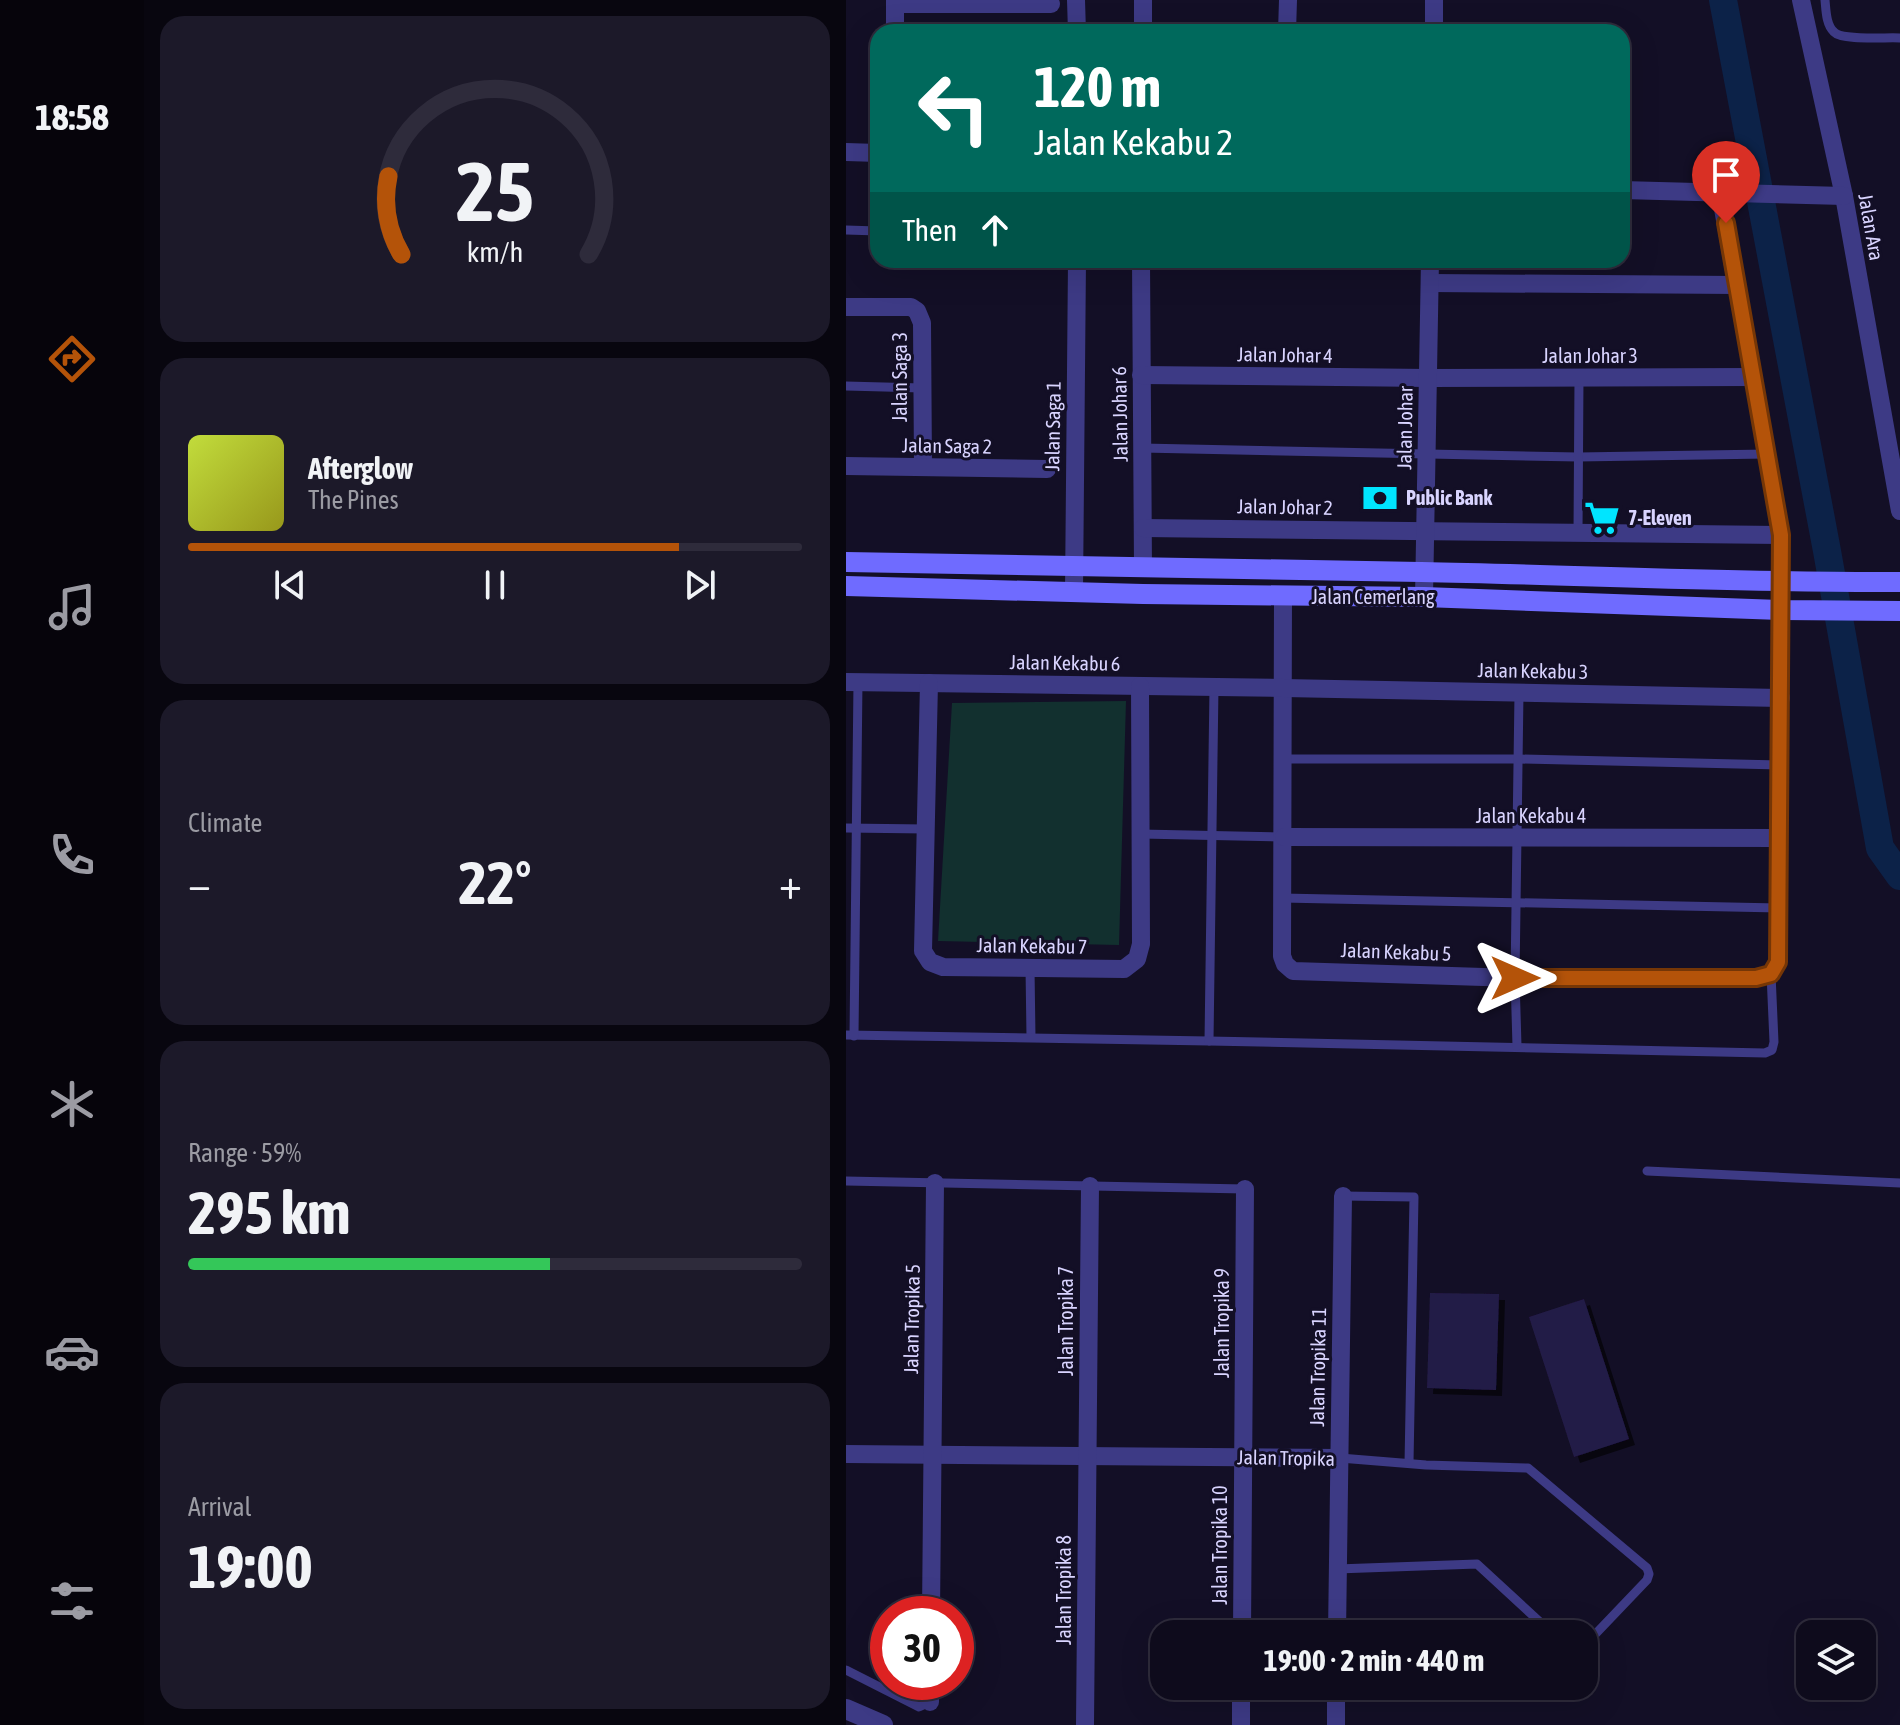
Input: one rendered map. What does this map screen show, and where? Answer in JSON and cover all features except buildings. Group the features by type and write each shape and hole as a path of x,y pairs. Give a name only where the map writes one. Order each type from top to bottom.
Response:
{"main road":[{"name":"Jalan Cemerlang","path":"846,562 1900,582"},
{"name":"Jalan Cemerlang","path":"846,586 1283,597 1424,597 1900,611"}],"street":[{"path":"1076,0 1077,24"},
{"path":"1143,0 1143,24"},
{"path":"1287,24 1288,0"},
{"path":"1434,0 1434,24"},
{"name":"Jalan Ara","path":"1801,0 1844,196 1900,511"},
{"path":"895,24 895,2 1051,4"},
{"path":"846,152 870,153"},
{"path":"1630,190 1844,196"},
{"path":"1728,192 1737,285 1789,582 1790,610 1781,698 1779,908 1774,968"},
{"name":"Jalan Saga 1","path":"1074,592 1077,268"},
{"name":"Jalan Johar 6","path":"1141,268 1143,568"},
{"name":"Jalan Johar","path":"1424,597 1430,268"},
{"path":"1430,283 1737,285"},
{"name":"Jalan Saga 3","path":"846,307 911,307 917,311 922,323 923,467"},
{"name":"Jalan Johar 4","path":"1141,375 1428,378"},
{"name":"Jalan Johar 3","path":"1428,378 1753,377"},
{"name":"Jalan Saga 2","path":"846,466 1047,469"},
{"name":"Jalan Johar 2","path":"1143,528 1781,535"},
{"path":"1280,898 1284,837 1283,597"},
{"name":"Jalan Kekabu 6","path":"852,682 1284,688"},
{"name":"Jalan Kekabu 7","path":"929,683 923,951 930,962 943,967 1124,969 1137,959 1141,944 1140,686"},
{"name":"Jalan Kekabu 3","path":"1284,688 1781,698"},
{"name":"Jalan Kekabu 4","path":"1284,837 1779,838"},
{"name":"Jalan Kekabu 5","path":"1280,898 1282,956 1293,971 1515,978 1756,978 1774,968"},
{"name":"Jalan Tropika 5","path":"931,1596 935,1183"},
{"name":"Jalan Tropika 7","path":"1087,1456 1090,1186"},
{"name":"Jalan Tropika 9","path":"1243,1457 1245,1189"},
{"name":"Jalan Tropika 11","path":"1337,1620 1343,1196"},
{"name":"Jalan Tropika","path":"846,1454 1339,1458"},
{"name":"Jalan Tropika 8","path":"1085,1725 1087,1456"},
{"name":"Jalan Tropika 10","path":"1242,1620 1243,1457"},
{"path":"1241,1700 1241,1725"},
{"path":"1336,1700 1336,1725"},
{"path":"846,1709 883,1725"}],"lane":[{"path":"1825,0 1828,21 1834,32 1842,36 1900,38"},
{"path":"846,230 870,231"},
{"path":"1578,533 1579,378"},
{"path":"846,386 922,388"},
{"path":"1142,448 1578,457 1767,454"},
{"path":"852,682 850,1036 1765,1053 1772,1050 1774,1042 1774,968"},
{"path":"1209,1041 1214,687"},
{"path":"1517,1046 1519,693"},
{"path":"1284,759 1519,759 1780,765"},
{"path":"851,828 926,829"},
{"path":"1141,834 1284,837"},
{"path":"1280,898 1779,908"},
{"path":"1030,968 1031,1037"},
{"path":"1647,1171 1900,1183"},
{"path":"846,1181 1245,1189"},
{"path":"1343,1196 1414,1197 1409,1463"},
{"name":"Jalan Tropika","path":"1339,1458 1528,1468 1647,1568 1647,1580 1598,1631"},
{"path":"1337,1569 1477,1564 1538,1620"},
{"path":"846,1670 919,1707 930,1702"}],"green space":[{"path":"1126,701 1119,945 938,941 952,703"}],"waterway":[{"path":"1723,0 1880,848 1900,876"}],"place":[{"name":"Public Bank","path":"1380,498"},
{"name":"7-Eleven","path":"1602,518"}],"route":[{"path":"1515,978 1756,978 1771,974 1778,962 1781,535 1726,223"}]}
